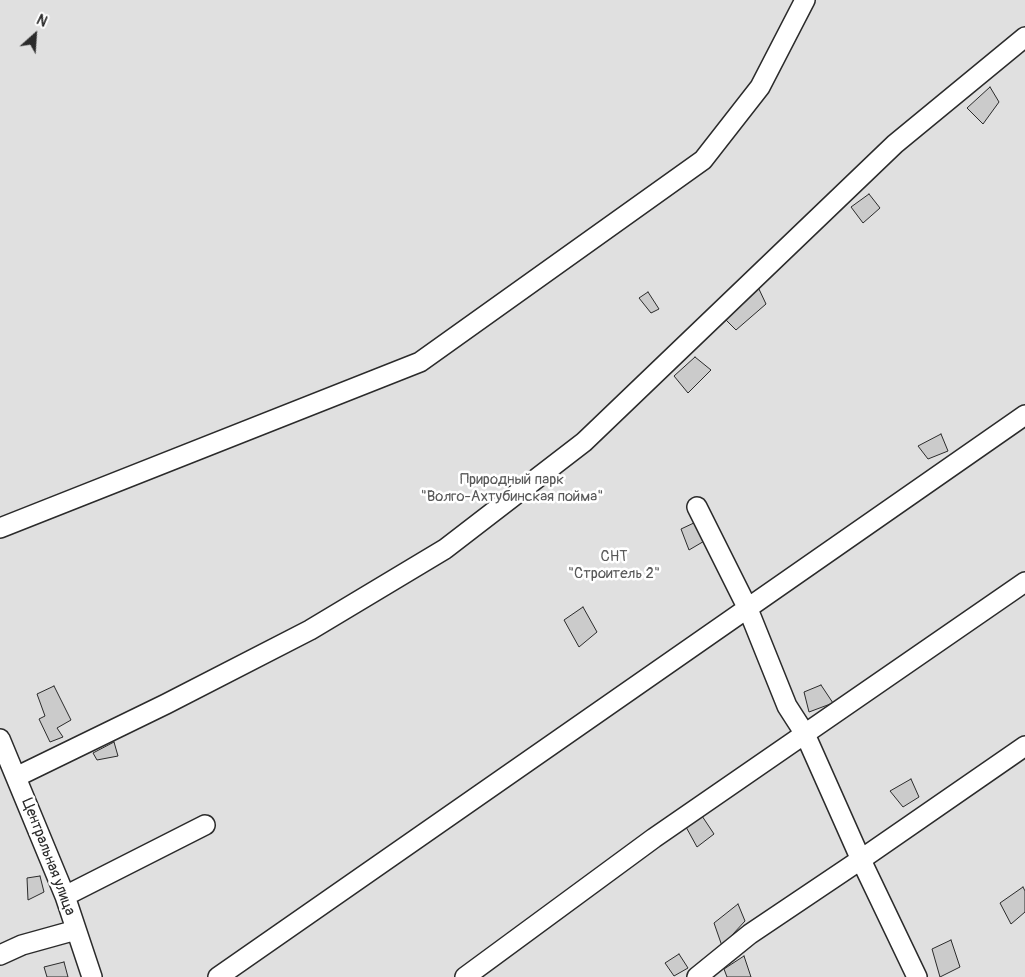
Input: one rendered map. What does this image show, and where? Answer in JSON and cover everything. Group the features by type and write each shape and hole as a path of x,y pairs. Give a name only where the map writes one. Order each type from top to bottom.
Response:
{"street":[{"path":"0,528 420,362 703,160 760,87 805,0"},
{"path":"16,777 166,704 310,630 445,549 584,442 895,144 1025,37"},
{"path":"218,977 1025,415"},
{"path":"697,506 748,609 787,706 805,734 861,860 917,977"},
{"path":"465,977 654,838 1025,582"},
{"name":"Центральная улица","path":"0,739 65,896 92,977"},
{"path":"697,977 750,934 861,860 1025,746"},
{"path":"65,896 205,825"},
{"path":"0,955 22,945 76,930"}],"green space":[{"name":"СНТ \"Строитель 2\"","path":"0,0 1025,0 1025,977 0,977"}],"building":[{"path":"990,87 999,102 983,124 967,108"},
{"path":"869,194 880,208 863,223 851,207"},
{"path":"758,287 766,304 736,330 726,320"},
{"path":"648,292 659,309 651,313 639,298"},
{"path":"695,357 711,370 688,393 674,376"},
{"path":"941,434 948,451 928,459 918,446"},
{"path":"696,522 706,540 689,550 681,529"},
{"path":"583,607 597,632 579,647 564,620"},
{"path":"821,685 833,703 809,712 804,692"},
{"path":"54,686 71,720 57,728 63,737 50,742 39,719 45,716 37,694"},
{"path":"114,742 118,756 97,760 93,753"},
{"path":"911,779 919,797 903,807 890,791"},
{"path":"702,816 714,834 697,847 686,827"},
{"path":"40,876 44,892 28,900 27,878"},
{"path":"1023,887 1025,891 1025,912 1011,924 1000,903"},
{"path":"738,904 745,921 722,946 714,923"},
{"path":"951,940 960,967 940,977 932,949"},
{"path":"679,954 688,968 674,976 665,963"},
{"path":"744,956 751,977 727,977 724,969"},
{"path":"64,962 68,977 47,977 44,967"}],"park label":[{"name":"Природный парк \"Волго-Ахтубинская пойма\"","path":"512,488"}]}
